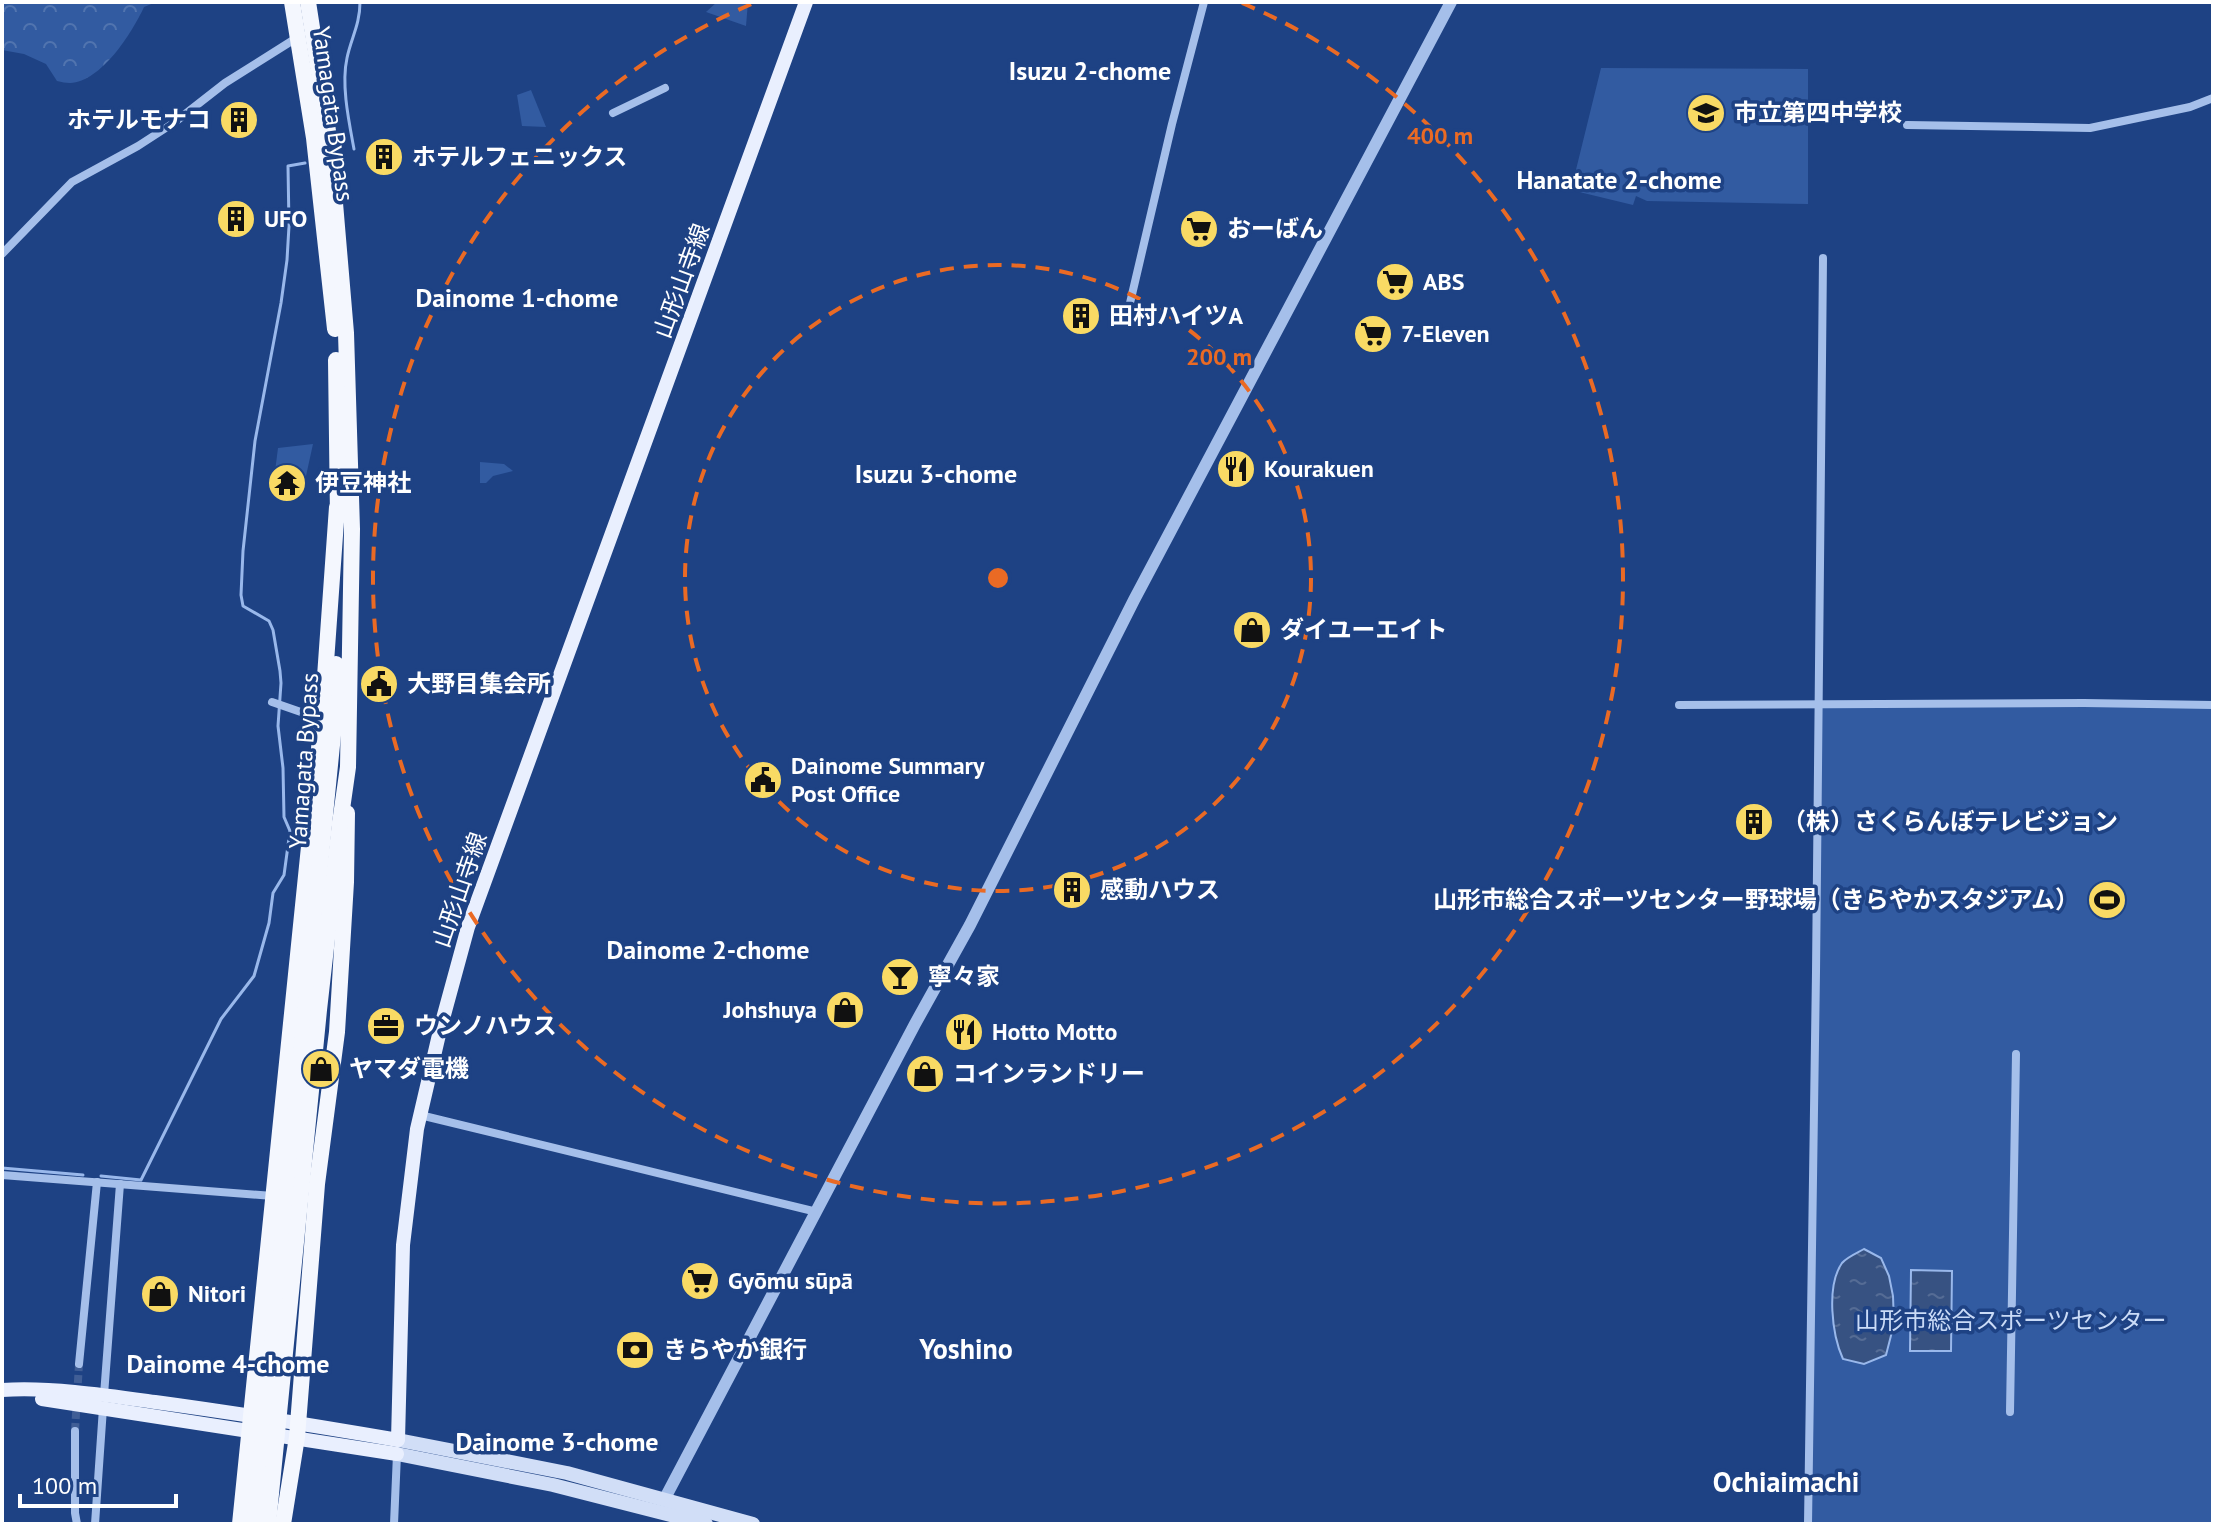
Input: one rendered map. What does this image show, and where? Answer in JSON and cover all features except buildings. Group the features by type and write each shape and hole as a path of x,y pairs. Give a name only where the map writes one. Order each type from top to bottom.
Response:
{"highway":[{"name":"Yamagata Bypass","path":"254,1524 338,582 336,338 314,138 292,2"},
{"name":"Yamagata Bypass","path":"268,1524 319,1010 348,767 352,529 346,333 330,144 308,2"},
{"path":"240,1524 328,717"},
{"path":"283,1524 298,1430 317,1184 337,1032 346,882 348,767"}],"main road":[{"name":"山形山寺線","path":"397,1447 403,1245 417,1129 468,927 806,2"},
{"path":"2,1392 37,1390 567,1473 657,1512 706,1524"},
{"path":"657,1512 753,1524"}],"street":[{"path":"1130,303 1204,2"},
{"path":"657,1512 984,898 1134,600 1451,2"},
{"path":"2,254 72,182 138,146 225,83 298,37"},
{"path":"613,113 665,88"},
{"path":"1907,125 2090,128 2190,107 2213,98"},
{"path":"1808,1524 1823,258"},
{"path":"272,702 328,717"},
{"path":"1679,705 2213,705"},
{"path":"2010,1412 2016,1054"},
{"path":"420,1115 817,1212"},
{"path":"2,1175 274,1196"},
{"path":"79,1364 97,1182"},
{"path":"95,1524 120,1184"},
{"path":"75,1431 77,1524"},
{"path":"394,1524 397,1447"}],"green space":[{"path":"2,2 156,2 144,7 132,30 104,65 82,81 70,83 57,81 46,64 24,54 2,50"},
{"path":"717,2 748,2 746,26 706,12"},
{"path":"1601,68 1808,69 1808,204 1647,201 1636,196 1633,205 1571,190"},
{"path":"531,90 546,127 522,126 517,95"},
{"path":"313,444 306,476 284,473 277,488 273,487 278,448"},
{"path":"480,462 504,464 513,471 480,483"},
{"name":"山形市総合スポーツセンター","path":"1817,704 2213,705 2213,1524 1808,1524"}],"water":[{"path":"1864,1249 1881,1258 1889,1276 1894,1324 1886,1355 1864,1364 1843,1359 1836,1337 1832,1297 1842,1263"},
{"path":"1911,1270 1952,1271 1951,1351 1910,1351"}],"waterway":[{"path":"354,149 345,80 360,2"},
{"path":"101,1176 141,1180 221,1019 254,976 269,923 273,893 284,875 290,831 284,817 278,726 280,671 269,621 243,606 241,595 255,441 287,260 288,166 305,163"},
{"path":"2,1168 83,1175"}],"tunnel":[{"path":"75,1431 79,1364"}],"place":[{"name":"市立第四中学校","path":"1706,113"},
{"name":"ホテルモナコ","path":"239,120"},
{"name":"ホテルフェニックス","path":"384,157"},
{"name":"UFO","path":"236,219"},
{"name":"おーばん","path":"1199,229"},
{"name":"ABS","path":"1395,282"},
{"name":"田村ハイツA","path":"1081,316"},
{"name":"7-Eleven","path":"1373,334"},
{"name":"Kourakuen","path":"1236,469"},
{"name":"伊豆神社","path":"287,483"},
{"name":"ダイユーエイト","path":"1252,630"},
{"name":"大野目集会所","path":"379,684"},
{"name":"Dainome Summary Post Office","path":"763,780"},
{"name":"（株）さくらんぼテレビジョン","path":"1754,822"},
{"name":"感動ハウス","path":"1072,890"},
{"name":"山形市総合スポーツセンター野球場（きらやかスタジアム）","path":"2107,900"},
{"name":"寧々家","path":"900,977"},
{"name":"Johshuya","path":"845,1010"},
{"name":"ウンノハウス","path":"386,1026"},
{"name":"Hotto Motto","path":"964,1032"},
{"name":"ヤマダ電機","path":"321,1069"},
{"name":"コインランドリー","path":"925,1074"},
{"name":"Gyōmu sūpā","path":"700,1281"},
{"name":"Nitori","path":"160,1294"},
{"name":"きらやか銀行","path":"635,1350"}],"district":[{"name":"Isuzu 2-chome","path":"1090,71"},
{"name":"Hanatate 2-chome","path":"1619,180"},
{"name":"Dainome 1-chome","path":"517,298"},
{"name":"Isuzu 3-chome","path":"936,474"},
{"name":"Dainome 2-chome","path":"708,950"},
{"name":"Yoshino","path":"966,1349"},
{"name":"Dainome 4-chome","path":"228,1364"},
{"name":"Dainome 3-chome","path":"557,1442"},
{"name":"Ochiaimachi","path":"1786,1482"}]}
